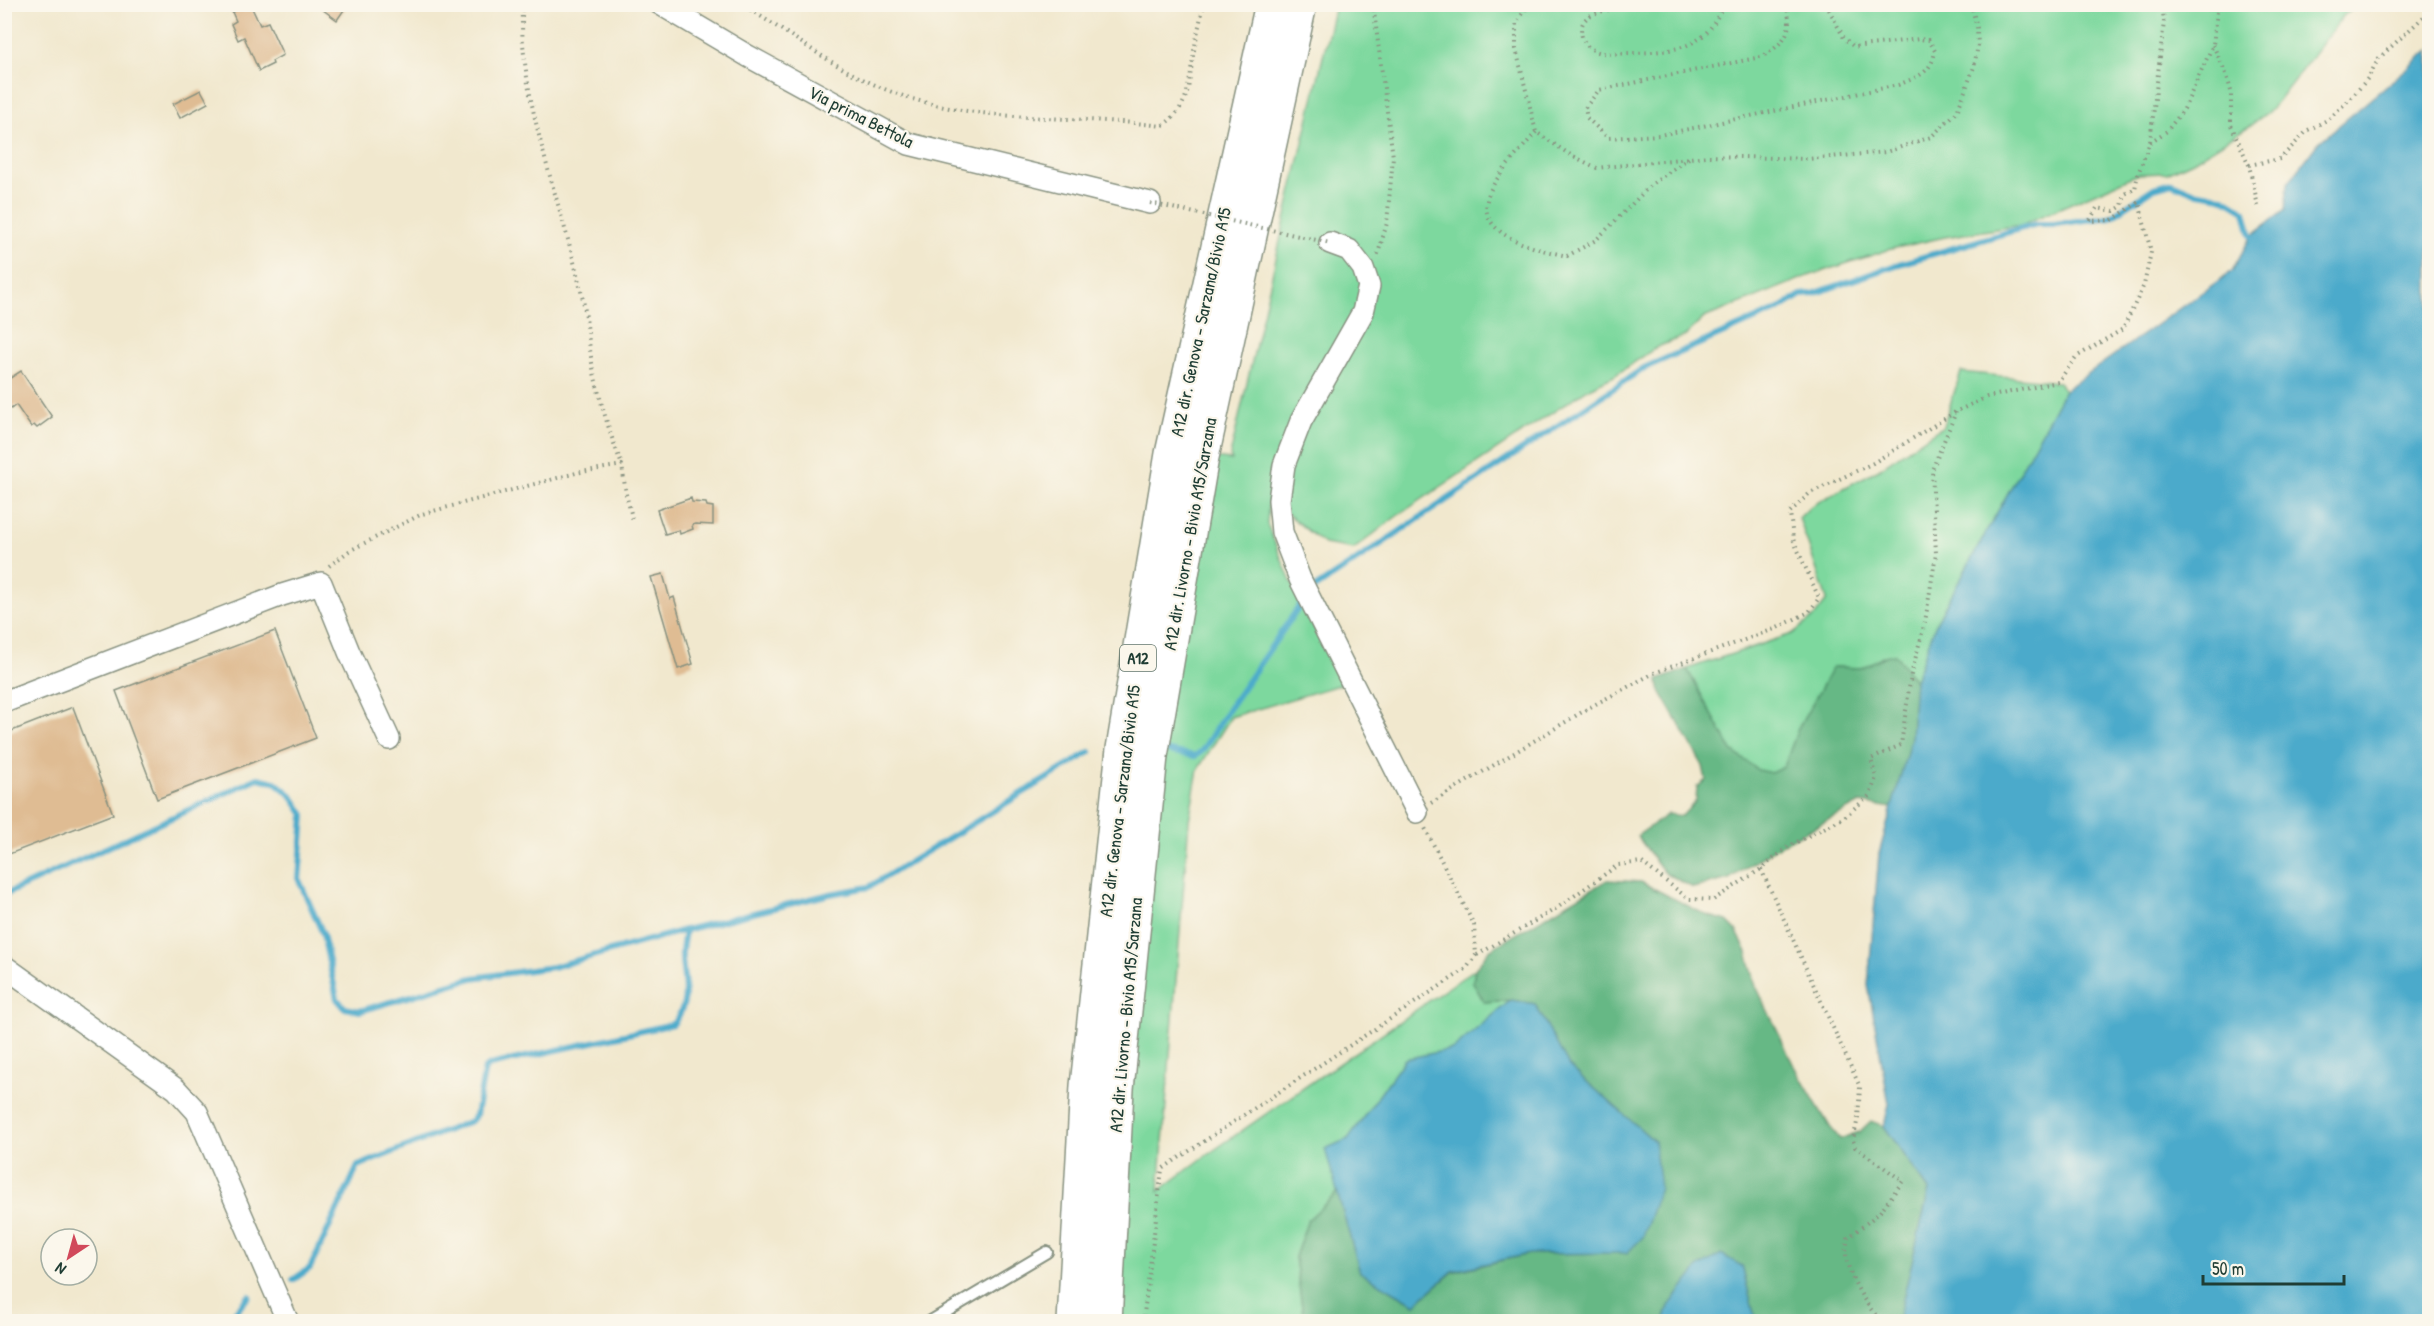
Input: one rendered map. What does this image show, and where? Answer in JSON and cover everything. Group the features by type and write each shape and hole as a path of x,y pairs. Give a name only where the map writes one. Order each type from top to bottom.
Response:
{"highway":[{"name":"A12 dir. Genova - Sarzana/Bivio A15","path":"1074,1322 1087,1086 1123,749 1172,454 1272,4"},
{"name":"A12 dir. Livorno - Bivio A15/Sarzana","path":"1105,1322 1117,1089 1151,756 1202,457 1300,4"}],"street":[{"name":"Via prima Bettola","path":"660,4 748,56 909,144 1150,203"},
{"path":"1330,243 1349,249 1363,267 1369,286 1363,312 1300,421 1284,465 1279,500 1282,532 1300,579 1417,812"},
{"path":"4,702 282,595 321,583 349,652 389,739"},
{"path":"4,966 176,1089 192,1105 288,1322"}],"lane":[{"path":"929,1322 1047,1252"}],"path":[{"path":"522,4 529,90 582,292 595,374 611,436 622,465 633,521"},
{"path":"740,4 815,52 870,83 941,107 980,114 1125,121 1162,126 1176,116 1190,89 1193,56 1204,4"},
{"path":"1369,286 1387,223 1393,157 1373,4"},
{"path":"1529,4 1516,23 1516,49 1536,132 1569,154 1597,168 1708,156 1808,159 1886,152 1931,137 1957,112 1974,67 1978,45 1977,28 1971,4"},
{"path":"1644,4 1592,14 1582,25 1580,33 1582,39 1592,50 1609,54 1673,51 1700,40 1718,20 1723,4"},
{"path":"1785,4 1791,22 1788,30 1778,44 1761,57 1599,90 1585,108 1587,118 1608,138 1660,135 1898,85 1921,76 1934,61 1935,51 1929,40 1919,39 1854,47 1844,38 1826,4"},
{"path":"1476,955 1474,925 1417,812 1592,706 1654,673 1777,628 1809,612 1819,598 1794,539 1790,512 1810,493 1873,463 1957,411 1987,397 2058,382 2076,357 2123,329 2144,285 2151,252 2139,202 2112,220 2091,222 2090,220 2097,208 2114,211 2122,206 2125,194 2135,189 2150,142 2164,22 2162,4"},
{"path":"2150,142 2167,131 2184,110 2213,45 2218,4"},
{"path":"2249,165 2280,159 2308,130 2329,118 2368,78 2379,57 2430,11"},
{"path":"2213,45 2229,83 2231,125 2249,165 2258,206"},
{"path":"1536,132 1494,183 1486,204 1486,216 1499,231 1514,241 1567,256 1596,240 1652,184 1689,158"},
{"path":"1150,203 1330,243"},
{"path":"1143,1322 1162,1169 1466,969 1476,955 1557,908 1618,865 1641,862 1689,899 1713,900 1761,869 1787,847 1843,819 1870,795 1876,778 1871,759 1901,745 1911,675 1925,622 1936,554 1932,470 1957,411"},
{"path":"321,583 325,569 349,551 422,514 576,473 622,465"},
{"path":"1761,869 1860,1087 1858,1118 1853,1140 1855,1147 1903,1181 1879,1213 1848,1238 1846,1252 1850,1273 1877,1317 1884,1322"}],"green space":[{"path":"1335,5 2357,5 2344,15 2272,109 2251,125 2193,161 2167,173 2138,174 2021,225 1945,237 1891,249 1808,276 1704,318 1685,336 1657,347 1614,376 1591,387 1397,516 1354,549 1324,544 1269,499 1267,524 1289,577 1342,684 1231,717 1198,769 1189,820 1159,1191 1204,1157 1475,969 1473,982 1484,1002 1511,1000 1453,1049 1405,1059 1348,1139 1326,1149 1338,1192 1308,1220 1295,1257 1304,1321 1265,1321 1260,1317 1255,1322 1105,1322 1117,1089 1202,457 1232,460 1230,456"},
{"path":"1961,372 2058,382 2065,390 1936,623 1915,681 1895,654 1885,656 1861,668 1833,667 1798,729 1784,767 1771,773 1758,771 1732,751 1687,669 1792,634 1814,617 1827,600 1799,518 1811,506 1877,470 1943,426"},
{"path":"1895,654 1915,681 1911,738 1892,808 1860,803 1777,847 1729,879 1693,888 1664,872 1637,836 1668,814 1682,816 1696,801 1697,787 1706,780 1703,766 1659,689 1658,680 1687,669 1732,751 1758,770 1771,773 1784,767 1798,729 1833,667 1861,668 1885,656"},
{"path":"1607,880 1641,882 1706,915 1727,921 1736,930 1747,952 1756,986 1795,1068 1830,1127 1840,1139 1859,1132 1871,1121 1884,1126 1929,1190 1898,1321 1756,1321 1742,1266 1669,1306 1664,1321 1304,1321 1295,1257 1308,1220 1338,1192 1360,1272 1415,1304 1453,1272 1529,1254 1627,1253 1654,1141 1569,1066 1535,1004 1511,1000 1484,1002 1473,982 1475,969 1489,950"}],"water":[{"path":"2429,50 2429,1321 1898,1321 1929,1190 1884,1126 1889,1104 1868,985 1879,854 1911,738 1915,681 1936,623 2065,390 2232,271 2251,236 2285,210 2288,183 2318,143"},
{"path":"1511,1000 1535,1004 1569,1066 1654,1141 1660,1188 1643,1237 1627,1253 1529,1254 1453,1271 1415,1304 1360,1272 1325,1149 1348,1139 1405,1059 1453,1049"},
{"path":"1721,1254 1742,1266 1756,1321 1664,1321 1669,1306 1699,1267"}],"building":[{"path":"250,4 260,25 268,22 283,55 272,61 273,64 259,71 244,37 238,40 231,24 236,21 232,12"},
{"path":"315,4 348,4 337,20"},
{"path":"201,90 208,103 180,118 173,104"},
{"path":"21,371 52,417 37,428 34,425 31,427 16,405 11,409 4,399 4,382"},
{"path":"691,498 692,502 706,503 707,506 713,507 713,525 695,524 692,525 693,529 680,534 679,530 665,534 657,510"},
{"path":"663,574 670,599 674,597 693,664 678,669 651,577"},
{"path":"275,631 316,738 157,799 116,691"},
{"path":"73,707 113,814 4,856 4,734"}],"waterway":[{"path":"1315,588 1644,368 1779,309 1801,295 1813,294 1899,264 2036,224 2110,217 2154,188 2172,183 2193,192 2222,197 2245,211 2251,236"},
{"path":"1168,751 1195,756 1202,751 1301,604"},
{"path":"293,1280 310,1268 358,1166 471,1121 476,1115 485,1068 673,1024 679,1016 684,1001 682,956 685,930 830,894 869,887 1090,752"},
{"path":"4,895 258,778 275,782 291,795 304,815 299,880 323,934 337,999 345,1008 360,1011 472,978 553,967 685,930"},
{"path":"227,1322 249,1296"}]}
